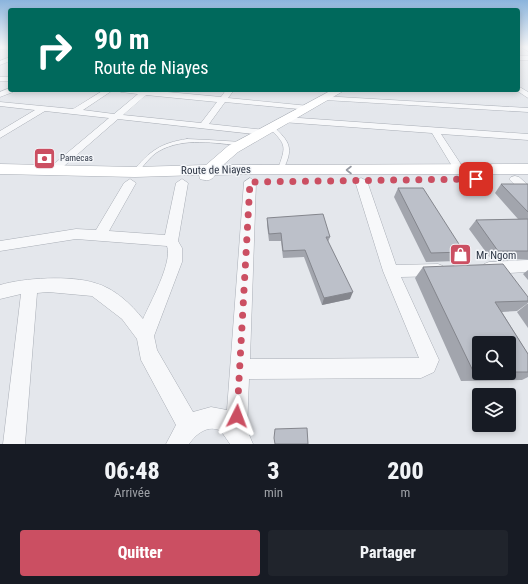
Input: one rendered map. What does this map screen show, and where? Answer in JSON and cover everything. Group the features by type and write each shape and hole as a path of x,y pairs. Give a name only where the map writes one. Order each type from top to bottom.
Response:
{"main road":[{"path":"206,177 221,158 266,130 308,108 323,94 333,92"},
{"name":"Route de Niayes","path":"0,169 133,177 182,183 206,177 250,182 522,179"},
{"name":"Route de Niayes","path":"0,180 206,177 281,169 528,169"}],"street":[{"path":"520,90 528,96"},
{"path":"75,112 106,92"},
{"path":"52,171 145,92 308,108"},
{"path":"203,126 229,92"},
{"path":"323,94 528,110"},
{"path":"0,104 203,126 266,130"},
{"path":"0,135 43,109"},
{"path":"285,120 528,137"},
{"path":"435,131 459,169"},
{"path":"100,236 133,177"},
{"path":"522,179 528,191"},
{"path":"239,369 421,368 427,365 429,360 391,271 361,181"},
{"path":"239,438 239,369 250,182"},
{"path":"145,336 174,262 175,248 171,241 182,183"},
{"path":"0,246 76,234 171,241"},
{"path":"475,268 528,266"},
{"path":"391,271 452,269"},
{"path":"0,292 48,285 93,289 102,293 128,313 145,336 148,353 183,436 201,419 214,417 227,421 239,438"},
{"path":"14,444 30,287"}],"lane":[{"path":"266,130 286,141 288,148 281,169"},
{"path":"133,177 156,151 172,144 190,141 242,144"}],"building":[{"path":"501,184 528,184 528,212"},
{"path":"398,188 423,188 464,252 431,253"},
{"path":"323,214 330,237 326,237 353,292 324,298 305,250 283,251 281,233 269,234 267,218"},
{"path":"528,219 528,251 498,251 476,220"},
{"path":"503,264 528,297 528,301 495,302 528,354 528,372 516,372 516,336 472,336 472,369 423,267"},
{"path":"307,428 308,444 275,444 275,429"}],"place":[{"name":"Pamecas","path":"45,158"},
{"name":"Mr Ngom","path":"460,255"}],"route":[{"path":"237,416 250,182 476,179"}]}
